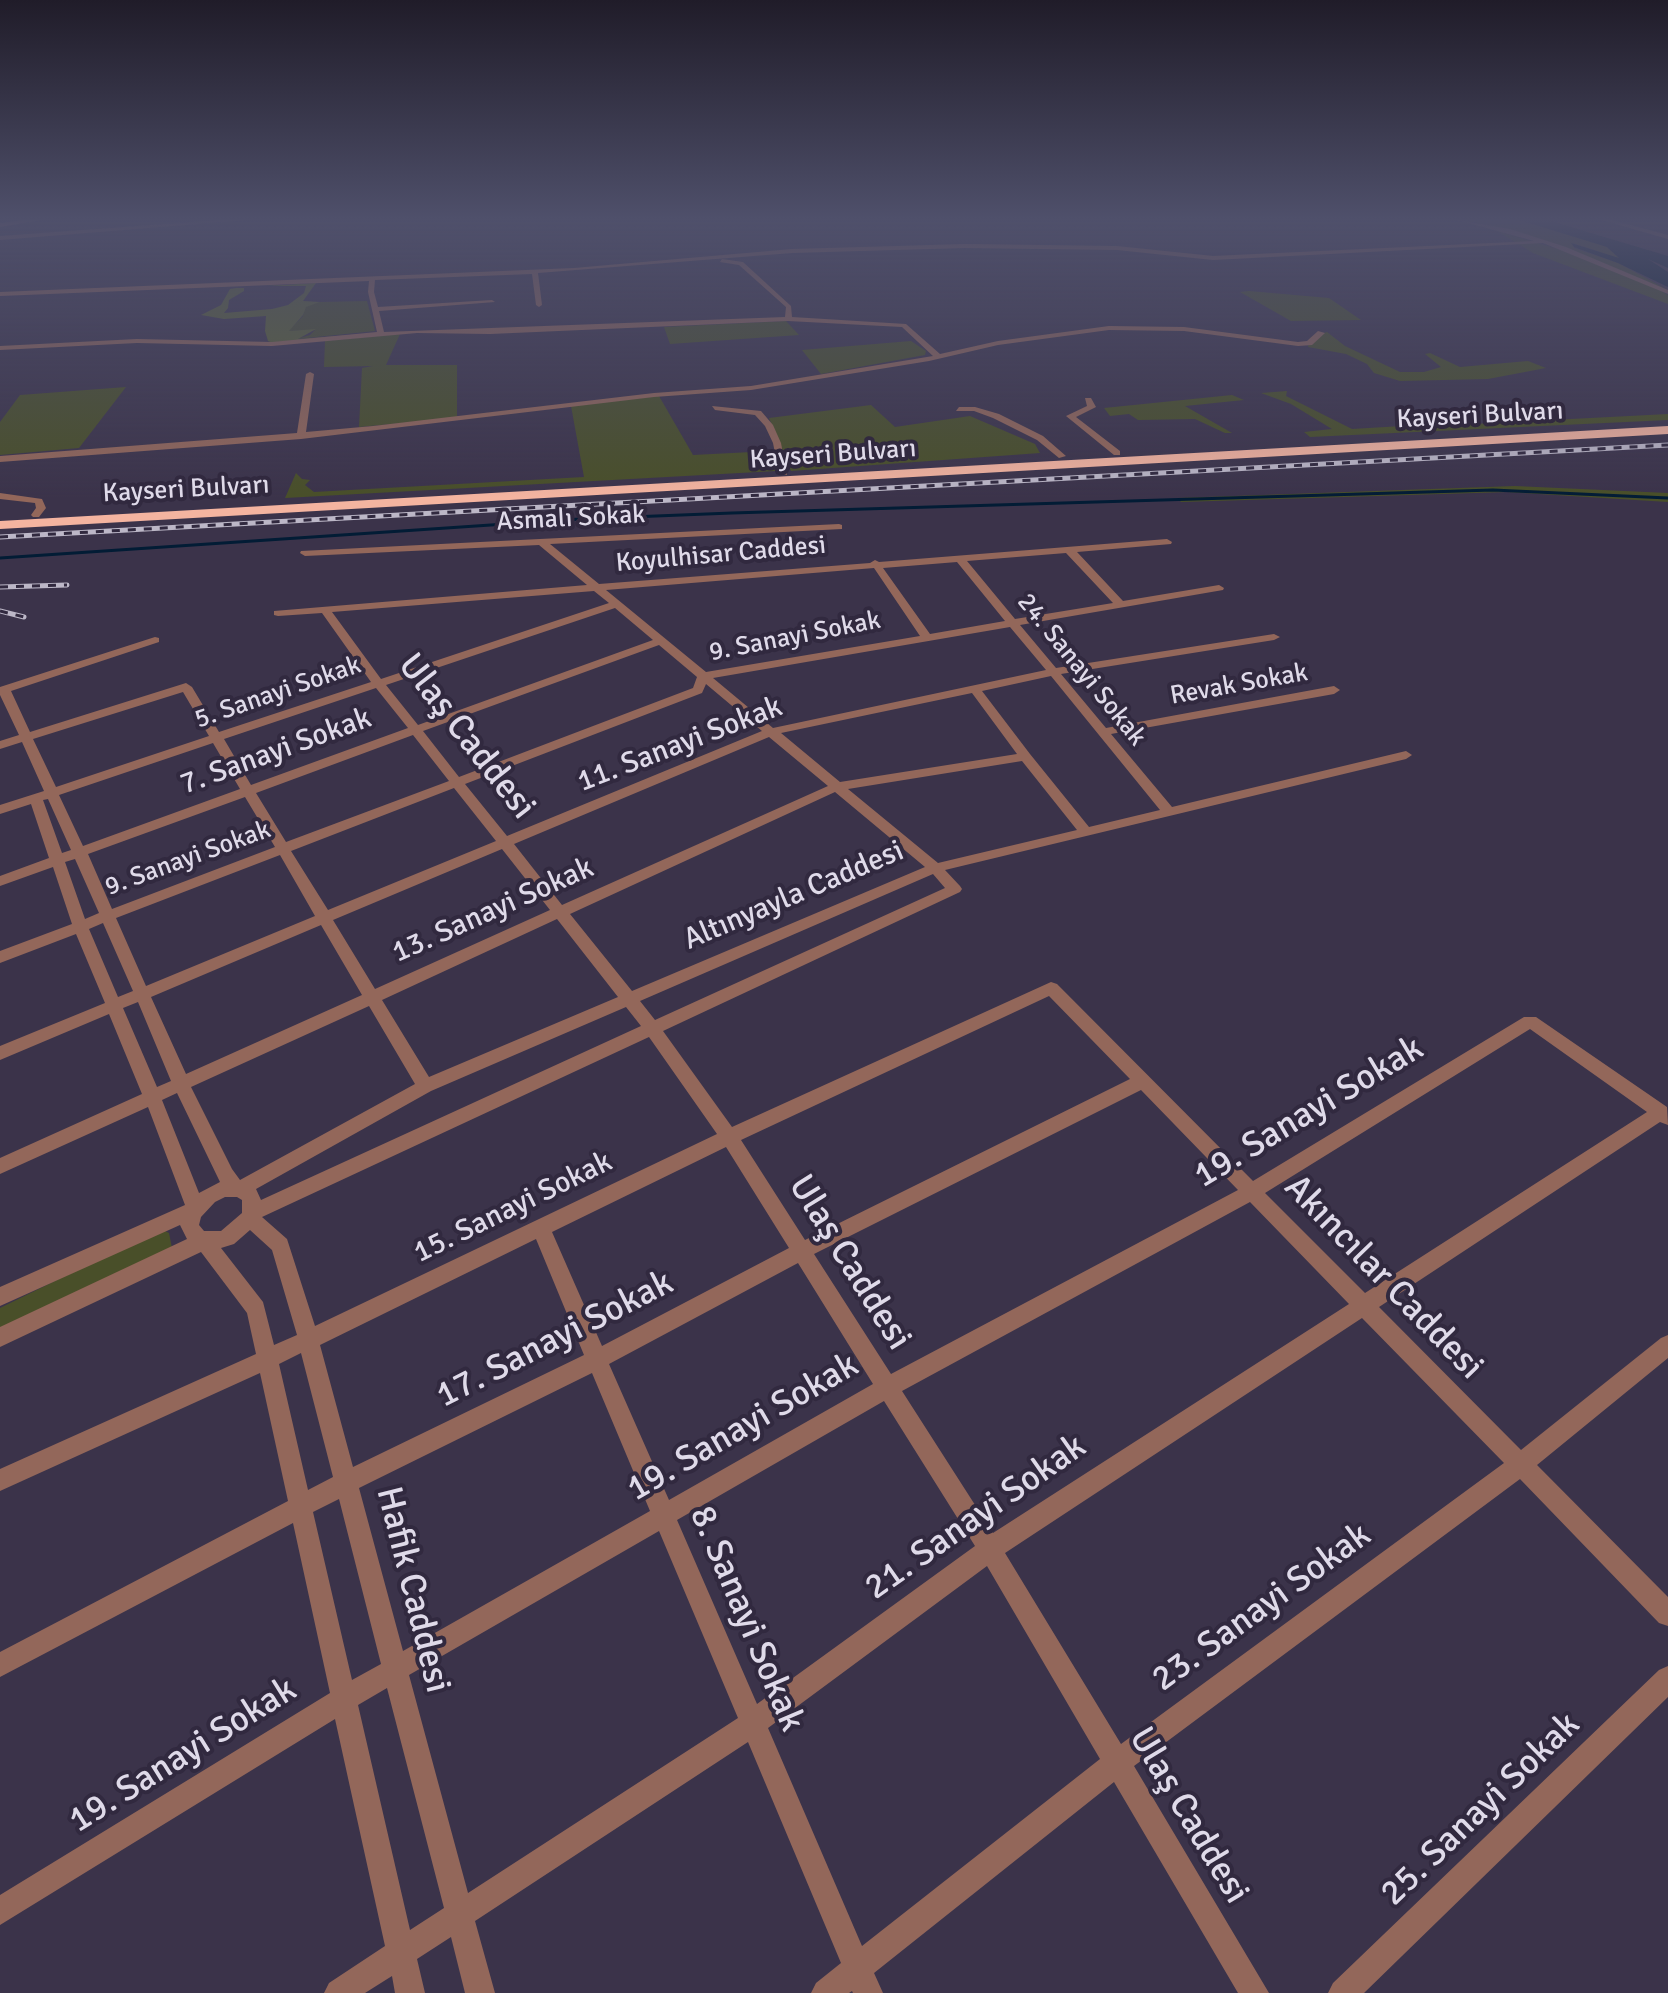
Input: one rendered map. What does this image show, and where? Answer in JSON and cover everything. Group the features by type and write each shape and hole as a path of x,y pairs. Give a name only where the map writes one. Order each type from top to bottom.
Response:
{"highway":[{"name":"Kayseri Bulvarı","path":"0,517 1668,422"},
{"name":"Kayseri Bulvarı","path":"0,525 1668,430"}],"street":[{"path":"376,312 381,334"},
{"path":"788,319 790,312"},
{"path":"0,348 137,341 272,344 381,334 788,319 904,325 937,356"},
{"path":"0,459 301,436 461,420 690,391 751,388 998,343 1119,328 1184,329 1298,344 1309,343 1321,333"},
{"path":"301,436 310,374"},
{"path":"1088,400 1092,407 1070,416 1117,453"},
{"path":"715,408 758,413 773,434 784,473"},
{"path":"959,409 975,409 996,416 1040,438 1062,456"},
{"path":"0,496 39,501 41,504 36,515"},
{"name":"Asmalı Sokak","path":"305,553 839,527"},
{"name":"Koyulhisar Caddesi","path":"278,613 1167,542"},
{"path":"543,543 935,868"},
{"path":"1068,549 1120,604"},
{"name":"24. Sanayi Sokak","path":"958,557 1169,812"},
{"path":"875,563 927,637"},
{"name":"9. Sanayi Sokak","path":"0,957 698,690 703,676 1219,588"},
{"name":"5. Sanayi Sokak","path":"0,810 616,604"},
{"name":"Ulaş Caddesi","path":"326,611 378,683 652,1028 729,1137 990,1549 1254,1993"},
{"name":"11. Sanayi Sokak","path":"0,1053 770,732 1055,672 1274,637"},
{"path":"155,640 2,691 25,737 44,795 57,860 80,926 153,1098 194,1209 189,1223 190,1231 204,1241 256,1309 410,1993"},
{"name":"7. Sanayi Sokak","path":"0,881 660,641"},
{"path":"0,745 186,687 374,996 425,1086"},
{"path":"975,689 1086,832"},
{"name":"Revak Sokak","path":"1104,732 1334,690"},
{"name":"Altınyayla Caddesi","path":"238,1189 425,1086 935,868 1406,755"},
{"name":"13. Sanayi Sokak","path":"0,1166 836,787 1025,757"},
{"path":"0,1337 204,1241 216,1241 233,1235 251,1216 251,1196 238,1189 225,1175 79,851 44,795"},
{"name":"Altınyayla Caddesi","path":"251,1216 955,889 935,868"},
{"name":"Akıncılar Caddesi","path":"1051,988 1668,1614"},
{"name":"15. Sanayi Sokak","path":"0,1480 266,1360 729,1137 1051,988"},
{"name":"19. Sanayi Sokak","path":"0,1911 395,1669 888,1387 1251,1192 1530,1021 1664,1115"},
{"name":"17. Sanayi Sokak","path":"0,1665 347,1482 598,1359 802,1251 1143,1081"},
{"name":"21. Sanayi Sokak","path":"339,1993 752,1724 990,1549 1664,1115"},
{"path":"0,1297 194,1209 213,1193 238,1189"},
{"name":"Hafik Caddesi","path":"251,1216 280,1245 309,1339 480,1993"},
{"name":"8. Sanayi Sokak","path":"541,1229 863,1981"},
{"name":"23. Sanayi Sokak","path":"826,1993 863,1981 1117,1763 1520,1465 1668,1345"},
{"name":"25. Sanayi Sokak","path":"1343,1993 1668,1679"}],"green space":[{"path":"207,312 304,312 289,331 316,329 298,339 375,333 273,343 268,341 265,331 266,316 224,319 201,315"},
{"path":"304,312 370,312 375,331 296,339 315,330 288,331"},
{"path":"1275,312 1349,312 1361,320 1291,321"},
{"path":"786,321 799,335 670,344 664,327"},
{"path":"1327,332 1345,346 1400,372 1424,372 1441,367 1425,354 1430,353 1460,367 1528,361 1546,368 1488,379 1400,381 1374,373 1367,364 1346,354 1308,347 1311,337"},
{"path":"400,334 386,365 457,365 457,418 359,427 362,368 373,366 324,367 325,341"},
{"path":"911,341 926,351 925,355 821,374 802,350"},
{"path":"126,387 79,448 0,455 0,422 20,395"},
{"path":"1287,391 1286,396 1352,429 1402,426 1408,422 1416,427 1668,414 1668,420 1310,437 1304,432 1332,429 1291,404 1261,393"},
{"path":"1232,395 1244,400 1185,406 1232,433 1225,433 1195,419 1138,420 1129,414 1110,416 1104,408"},
{"path":"659,396 693,455 772,451 776,471 285,498 296,473 302,479 310,480 305,485 314,492 584,477 571,406"},
{"path":"871,405 895,427 970,416 1035,444 1040,453 791,471 769,418"},
{"path":"1515,486 1668,493 1668,502 1507,492 1181,502 1178,498"},
{"path":"161,1229 169,1233 173,1253 0,1330 0,1308"}],"waterway":[{"path":"0,558 580,519 732,513 1493,490 1668,498"}],"railway":[{"path":"0,537 1668,445"},
{"path":"0,587 67,585"},
{"path":"0,611 24,617"}]}
